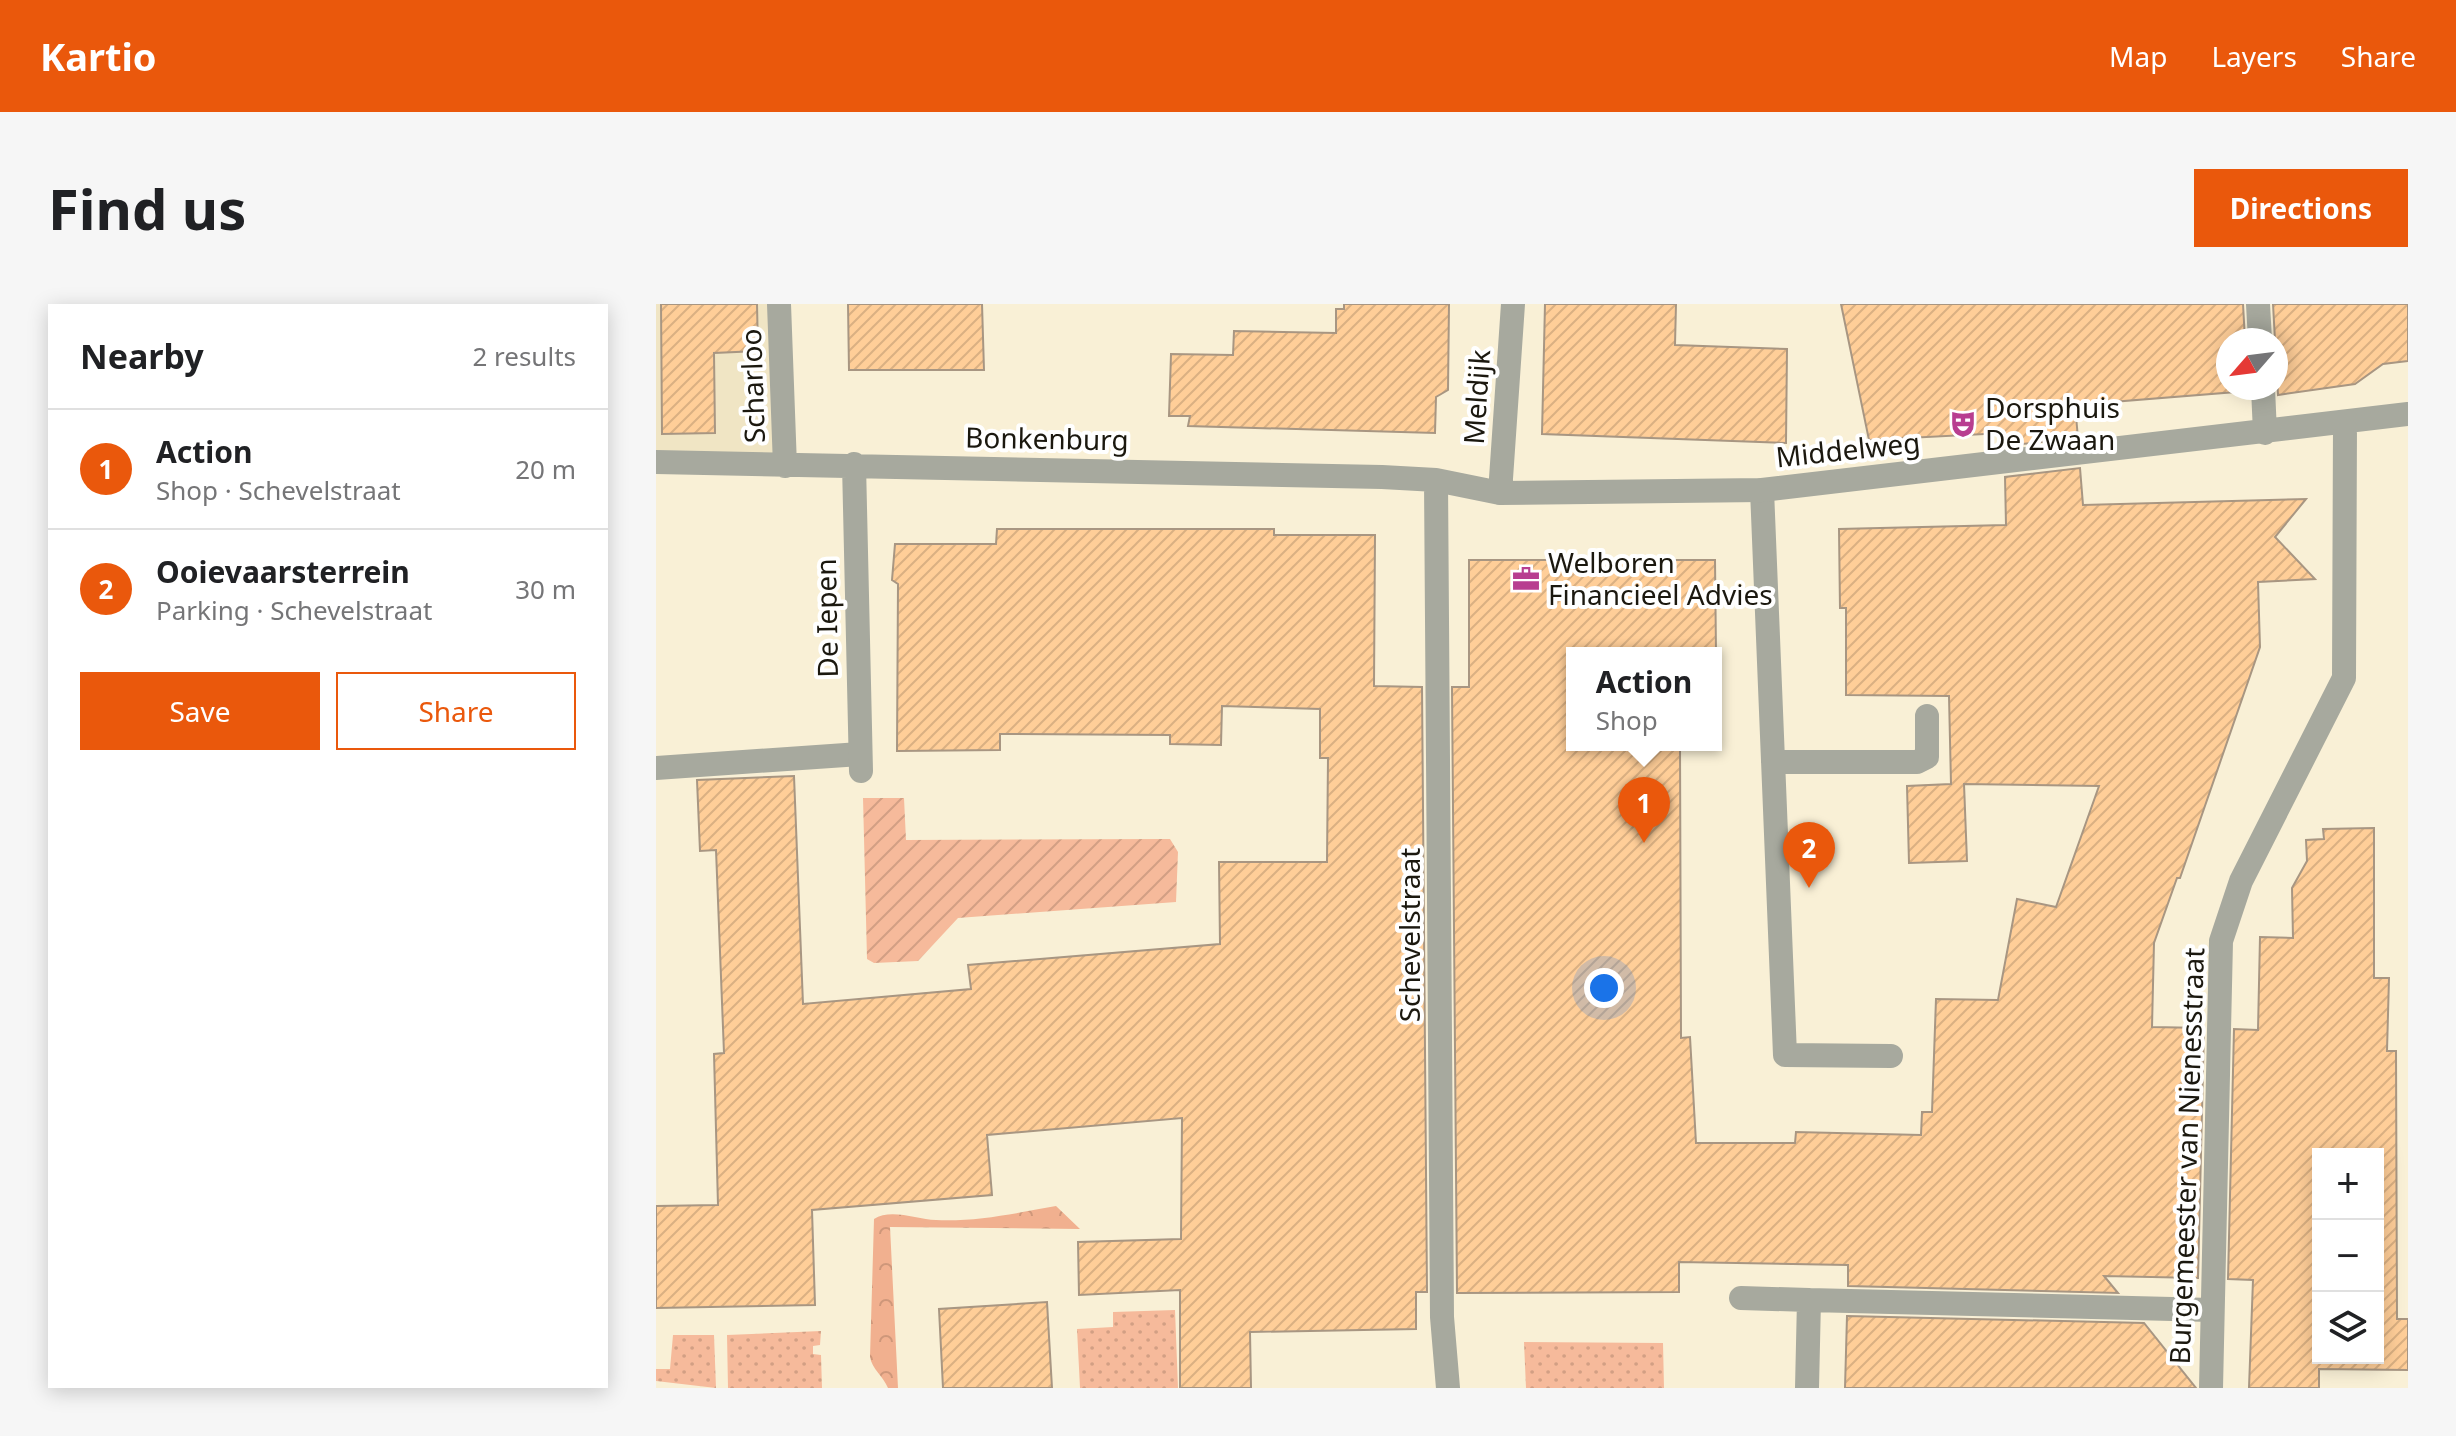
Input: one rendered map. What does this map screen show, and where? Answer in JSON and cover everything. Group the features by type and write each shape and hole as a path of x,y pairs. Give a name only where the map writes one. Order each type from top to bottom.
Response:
{"street":[{"name":"Scharloo","path":"779,304 785,466"},
{"name":"Meldijk","path":"1500,493 1513,304"},
{"path":"2258,304 2259,328"},
{"path":"2264,400 2265,433"},
{"name":"Middelweg","path":"1436,480 1500,493 1762,490 2345,424 2408,414"},
{"name":"Burgemeester van Nienesstraat","path":"2211,1388 2221,941 2241,881 2344,678 2345,424"},
{"name":"Bonkenburg","path":"656,462 785,466 854,464 1436,480"},
{"name":"De Iepen","path":"656,768 861,762 854,464"},
{"name":"Schevelstraat","path":"1436,480 1442,1317 1448,1388"},
{"path":"1762,490 1785,1055 1891,1056"},
{"path":"1773,762 1917,762 1927,757 1927,716"},
{"path":"1741,1298 2212,1310"},
{"path":"1807,1388 1809,1300"}],"shaded area":[{"path":"656,304 778,304 781,458 656,458"},
{"path":"863,798 904,798 906,840 1170,839 1178,852 1176,902 958,918 918,961 874,963 867,959"},
{"path":"1175,1310 1178,1388 1080,1388 1077,1329 1113,1327 1113,1312"},
{"path":"821,1331 820,1345 813,1346 813,1354 821,1355 822,1388 728,1388 727,1335"},
{"path":"673,1335 714,1335 716,1388 656,1381 656,1369 670,1369"},
{"path":"1524,1342 1663,1343 1664,1388 1526,1388"}],"green space":[{"path":"1056,1206 1080,1229 890,1227 898,1388 888,1388 870,1357 874,1219 896,1214 936,1220 966,1220"}],"building":[{"path":"661,304 757,304 758,351 714,353 715,433 662,434"},
{"path":"848,304 982,304 984,370 849,370"},
{"path":"1344,304 1449,304 1448,390 1436,397 1435,433 1188,426 1190,416 1169,416 1171,354 1233,355 1234,331 1336,333 1336,309 1344,309"},
{"path":"1545,304 1676,304 1675,345 1787,349 1786,443 1542,434"},
{"path":"1841,304 2243,304 2244,328 2216,328 2216,394 2075,405 2078,438 2004,446 2004,433 1869,440"},
{"path":"2273,304 2408,304 2408,361 2383,364 2355,384 2288,394 2288,328 2274,328"},
{"path":"2080,468 2083,505 2306,499 2275,537 2315,579 2258,582 2260,647 2180,878 2177,878 2154,943 2152,1027 2204,1028 2198,1278 2104,1276 2118,1293 1848,1286 1848,1265 1679,1262 1679,1292 1457,1293 1452,687 1469,687 1469,560 1715,560 1716,647 1566,647 1566,751 1680,751 1681,1038 1690,1037 1696,1143 1795,1143 1796,1132 1921,1135 1922,1112 1932,1112 1936,999 1998,1000 2017,899 2056,907 2099,786 1964,784 1967,861 1909,863 1907,786 1951,784 1949,696 1846,695 1846,608 1840,608 1839,529 2006,525 2005,477"},
{"path":"997,529 1274,529 1274,535 1375,535 1374,686 1422,687 1427,1292 1416,1292 1416,1329 1250,1332 1251,1388 1180,1388 1180,1290 1079,1295 1078,1242 1181,1239 1182,1118 987,1135 992,1195 812,1210 815,1305 656,1308 656,1206 718,1205 714,1054 724,1053 716,850 700,851 697,780 794,776 803,1004 971,989 968,965 1220,944 1219,862 1327,862 1328,758 1320,758 1320,709 1222,706 1221,745 1170,744 1170,735 1000,734 1000,750 897,751 898,584 892,580 895,544 996,544"},
{"path":"2374,828 2374,978 2389,978 2387,1051 2396,1051 2397,1319 2408,1319 2408,1370 2319,1369 2319,1388 2249,1388 2253,1280 2228,1279 2234,1029 2258,1030 2260,937 2293,938 2292,888 2307,861 2306,840 2324,839 2323,829"},
{"path":"1047,1302 1052,1388 943,1388 939,1309"},
{"path":"1847,1316 2144,1323 2196,1388 1845,1388"}],"place":[{"name":"Dorsphuis De Zwaan","path":"1963,424"},
{"name":"Welboren Financieel Advies","path":"1526,579"},
{"name":"Action","path":"1644,843"},
{"name":"Ooievaarsterrein","path":"1809,888"}]}
